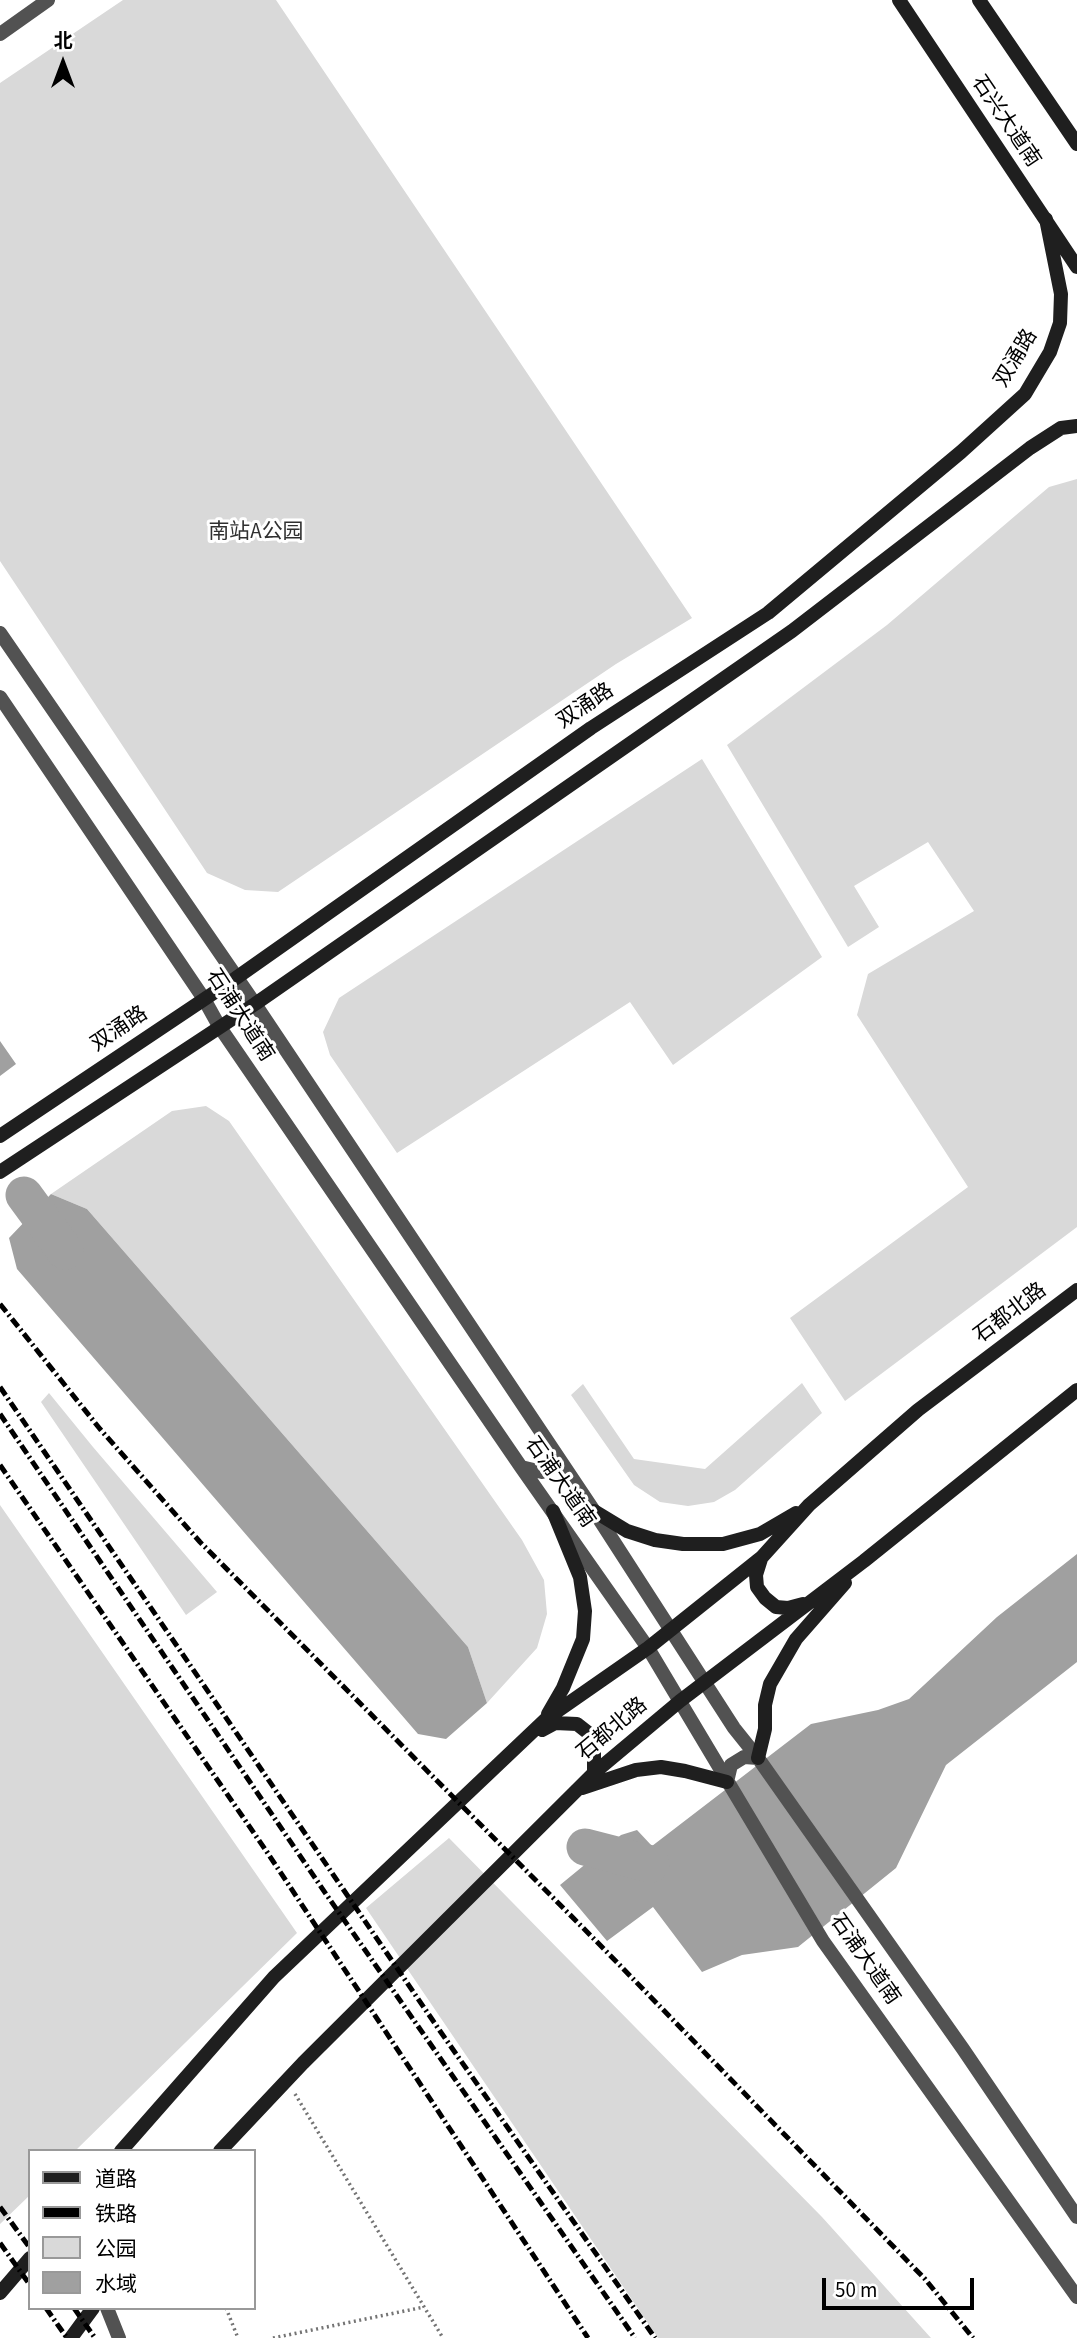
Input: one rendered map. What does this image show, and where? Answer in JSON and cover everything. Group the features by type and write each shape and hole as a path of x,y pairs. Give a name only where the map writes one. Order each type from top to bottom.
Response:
{"main road":[{"name":"石兴大道南","path":"899,0 1077,267"},
{"path":"979,0 1077,144"},
{"name":"双涌路","path":"0,1136 236,978 591,728 768,613 961,452 1025,394 1050,352 1060,323 1060,294 1046,219"},
{"path":"0,1172 255,1004 792,631 1030,448 1061,428 1077,426"},
{"name":"石都北路","path":"809,1505 918,1410 1077,1290"},
{"name":"石都北路","path":"222,2149 287,2080 594,1773 680,1701 864,1561 1077,1390"},
{"path":"594,1511 627,1531 655,1540 683,1545 723,1544 760,1534 809,1505"},
{"path":"123,2149 274,1978 546,1719 672,1630 762,1557 809,1505"},
{"path":"546,1719 563,1688 583,1639 585,1611 580,1577 553,1511"},
{"path":"762,1557 756,1574 757,1587 765,1598 776,1606 788,1608 808,1603"},
{"path":"758,1758 765,1729 765,1705 770,1684 796,1639 864,1561"},
{"path":"528,1737 555,1723 577,1724 591,1735 594,1773"},
{"path":"574,1791 636,1770 661,1767 727,1782"},
{"path":"0,2293 28,2260"},
{"path":"71,2338 92,2310"}],"street":[{"path":"0,34 48,0"},
{"name":"石浦大道南","path":"0,633 255,1004 594,1511 734,1728 758,1758 963,2049 1077,2217"},
{"name":"石浦大道南","path":"0,697 204,999 219,1026 648,1648 823,1941 1077,2297"},
{"path":"521,1466 542,1472 549,1468 552,1458 547,1441"},
{"path":"727,1782 731,1765 744,1757 758,1758"},
{"path":"108,2310 119,2338"}],"path":[{"path":"287,2080 443,2338"},
{"path":"272,2338 424,2306"},
{"path":"227,2310 238,2338"}],"green space":[{"name":"南站A公园","path":"123,0 276,0 692,618 616,664 278,892 245,890 207,873 0,561 0,83"},
{"path":"1077,479 1077,1227 845,1401 790,1318 968,1187 857,1015 868,974 974,911 928,842 854,886 879,927 848,947 727,745 887,625 1049,487"},
{"path":"702,759 822,957 673,1065 630,1002 397,1153 330,1055 323,1032 339,998"},
{"path":"206,1106 229,1121 522,1540 544,1580 547,1614 537,1648 487,1703 468,1647 87,1209 51,1194 172,1111"},
{"path":"802,1383 822,1413 735,1490 714,1502 688,1506 660,1502 634,1485 571,1395 583,1384 634,1459 705,1469"},
{"path":"49,1393 217,1592 186,1615 41,1402"},
{"path":"0,1505 297,1933 77,2149 28,2149 28,2197 0,2224"},
{"path":"449,1838 822,2217 931,2338 658,2338 366,1908"}],"water":[{"path":"0,1041 16,1064 0,1076"},
{"path":"51,1194 87,1209 468,1647 487,1703 446,1739 418,1734 17,1269 9,1238"},
{"path":"1077,1554 1077,1662 946,1765 896,1868 798,1947 742,1955 702,1972 653,1907 607,1941 560,1885 621,1835 637,1830 652,1846 811,1724 878,1710 909,1699 997,1617"}],"waterway":[{"path":"24,1195 65,1251"},
{"path":"585,1847 651,1864"}],"railway":[{"path":"0,1304 100,1429 200,1542 604,1949 925,2279 973,2338"},
{"path":"0,1387 440,2031 655,2338"},
{"path":"0,1414 326,1894 635,2338"},
{"path":"0,1465 267,1852 588,2338"},
{"path":"0,2207 28,2245"},
{"path":"0,2243 28,2282"},
{"path":"47,2310 67,2338"},
{"path":"75,2310 95,2338"}]}
